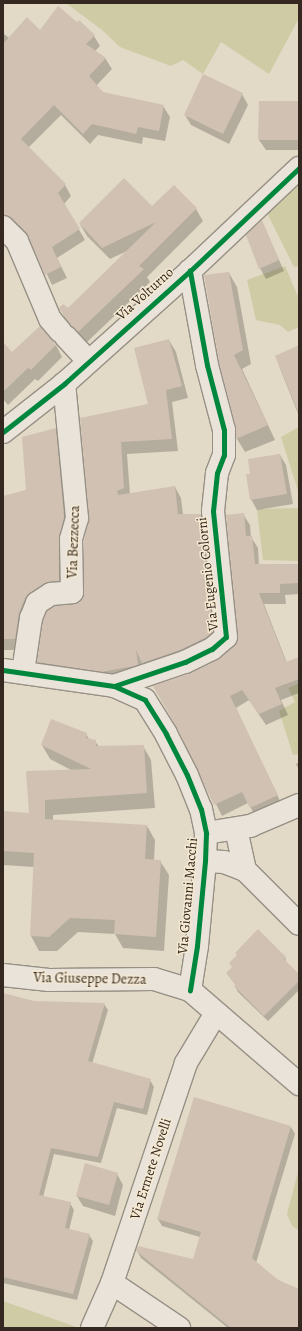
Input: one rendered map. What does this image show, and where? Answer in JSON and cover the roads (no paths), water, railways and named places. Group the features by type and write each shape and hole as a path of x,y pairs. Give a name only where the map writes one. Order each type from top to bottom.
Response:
{"street":[{"name":"Via Volturno","path":"3,432 64,384 190,271 299,168"},
{"path":"3,227 17,241 50,319 88,361"},
{"name":"Via Eugenio Colorni","path":"114,686 185,662 212,649 226,637 213,511 217,473 224,455 224,430 207,365 190,271"},
{"name":"Via Bezzecca","path":"13,671 30,618 37,603 51,594 72,592 71,539 77,518 64,384"},
{"name":"Via Giovanni Macchi","path":"13,671 114,686 145,700 162,727 201,809 206,833 205,861 197,946 190,990"},
{"path":"206,833 250,826 299,806"},
{"path":"236,829 245,870"},
{"path":"205,861 224,862 245,870 299,924"},
{"name":"Via Giuseppe Dezza","path":"3,975 49,980 154,979 190,990 216,1013"},
{"path":"216,1013 299,1084"},
{"name":"Via Ermete Novelli","path":"92,1328 112,1283 186,1063 216,1013"},
{"path":"112,1283 179,1328"}]}
